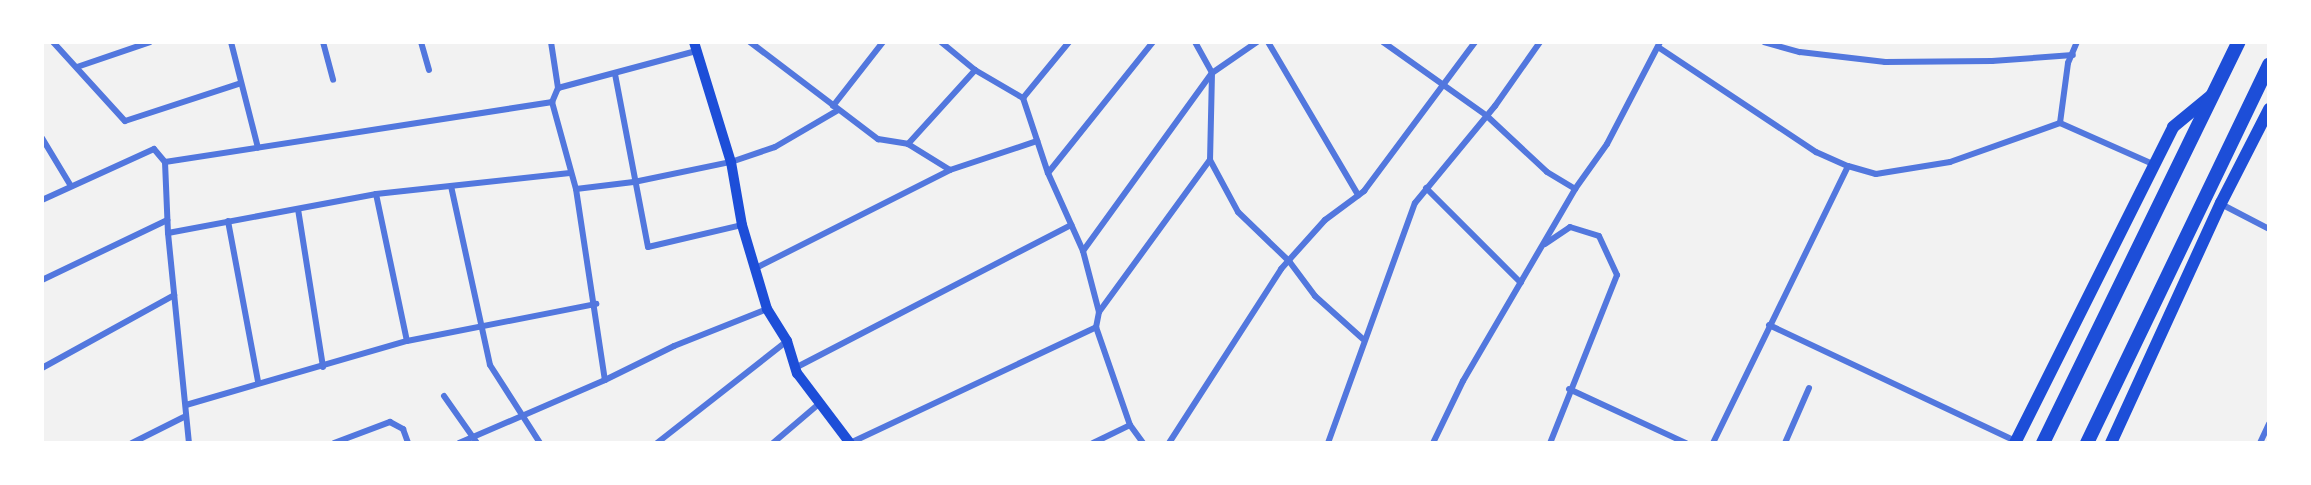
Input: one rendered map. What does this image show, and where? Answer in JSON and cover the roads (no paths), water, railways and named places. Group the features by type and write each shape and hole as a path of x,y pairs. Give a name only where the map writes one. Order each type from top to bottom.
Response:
{"highway":[{"path":"2043,443 2239,42"},
{"path":"2087,443 2269,64"}],"main road":[{"path":"695,47 731,162 742,225 767,309 787,341 798,373 850,443"},
{"path":"2015,442 2173,127 2216,91"},
{"path":"2111,443 2221,204 2269,109"}],"street":[{"path":"53,42 124,121 241,83"},
{"path":"77,67 150,42"},
{"path":"231,42 258,148"},
{"path":"323,42 333,80"},
{"path":"421,42 429,70"},
{"path":"551,42 558,88 552,102 576,189 596,304 605,380"},
{"path":"750,42 760,44 836,108 878,139 908,144 950,171"},
{"path":"576,189 634,182 731,162 775,147 836,108 884,42"},
{"path":"941,42 975,70 1023,98 1048,173 1083,251 1099,312"},
{"path":"1023,98 1069,42"},
{"path":"1048,173 1153,42"},
{"path":"1196,42 1212,73 1210,160 1238,212 1289,261 1315,296 1363,339"},
{"path":"1083,251 1212,73 1257,42"},
{"path":"1268,42 1358,195"},
{"path":"1383,42 1487,116 1547,172 1575,189"},
{"path":"1169,443 1289,261 1326,220 1358,195 1445,86 1474,42"},
{"path":"1328,443 1363,339 1415,202 1487,116 1540,42"},
{"path":"1764,42 1800,52 1885,62 1992,61 2073,55"},
{"path":"2060,123 2068,63 2077,42"},
{"path":"1433,443 1463,381 1575,189 1607,144 1659,44 1806,146 1848,166 1876,174 1950,162 2060,123 2153,164"},
{"path":"558,88 615,74 695,47"},
{"path":"908,144 975,70"},
{"path":"615,74 648,247 742,225"},
{"path":"165,162 552,102"},
{"path":"42,138 71,186"},
{"path":"754,269 950,171 1037,141"},
{"path":"42,200 154,149 165,162 168,233 186,405 184,417 189,443"},
{"path":"1143,443 1130,425 1096,327 1099,312 1210,160"},
{"path":"1713,443 1848,166"},
{"path":"168,233 376,194 570,173"},
{"path":"452,186 490,366 519,416 540,443"},
{"path":"1426,188 1521,283"},
{"path":"376,194 407,341"},
{"path":"2221,204 2269,229"},
{"path":"298,209 323,367"},
{"path":"42,280 167,220"},
{"path":"228,221 258,382"},
{"path":"797,367 1071,225"},
{"path":"1543,245 1570,227 1599,236 1617,275 1569,389 1550,443"},
{"path":"42,368 174,295"},
{"path":"186,405 258,382 323,367 407,341 596,304"},
{"path":"459,443 472,435 605,380 674,346 767,309"},
{"path":"1769,325 2015,442"},
{"path":"850,443 1096,327"},
{"path":"657,443 787,341"},
{"path":"1785,443 1809,387"},
{"path":"1569,389 1686,443"},
{"path":"444,396 477,443"},
{"path":"773,443 820,403"},
{"path":"132,443 184,417"},
{"path":"334,443 390,422 403,429 408,443"},
{"path":"2260,443 2269,424"},
{"path":"1093,443 1130,425"}]}
